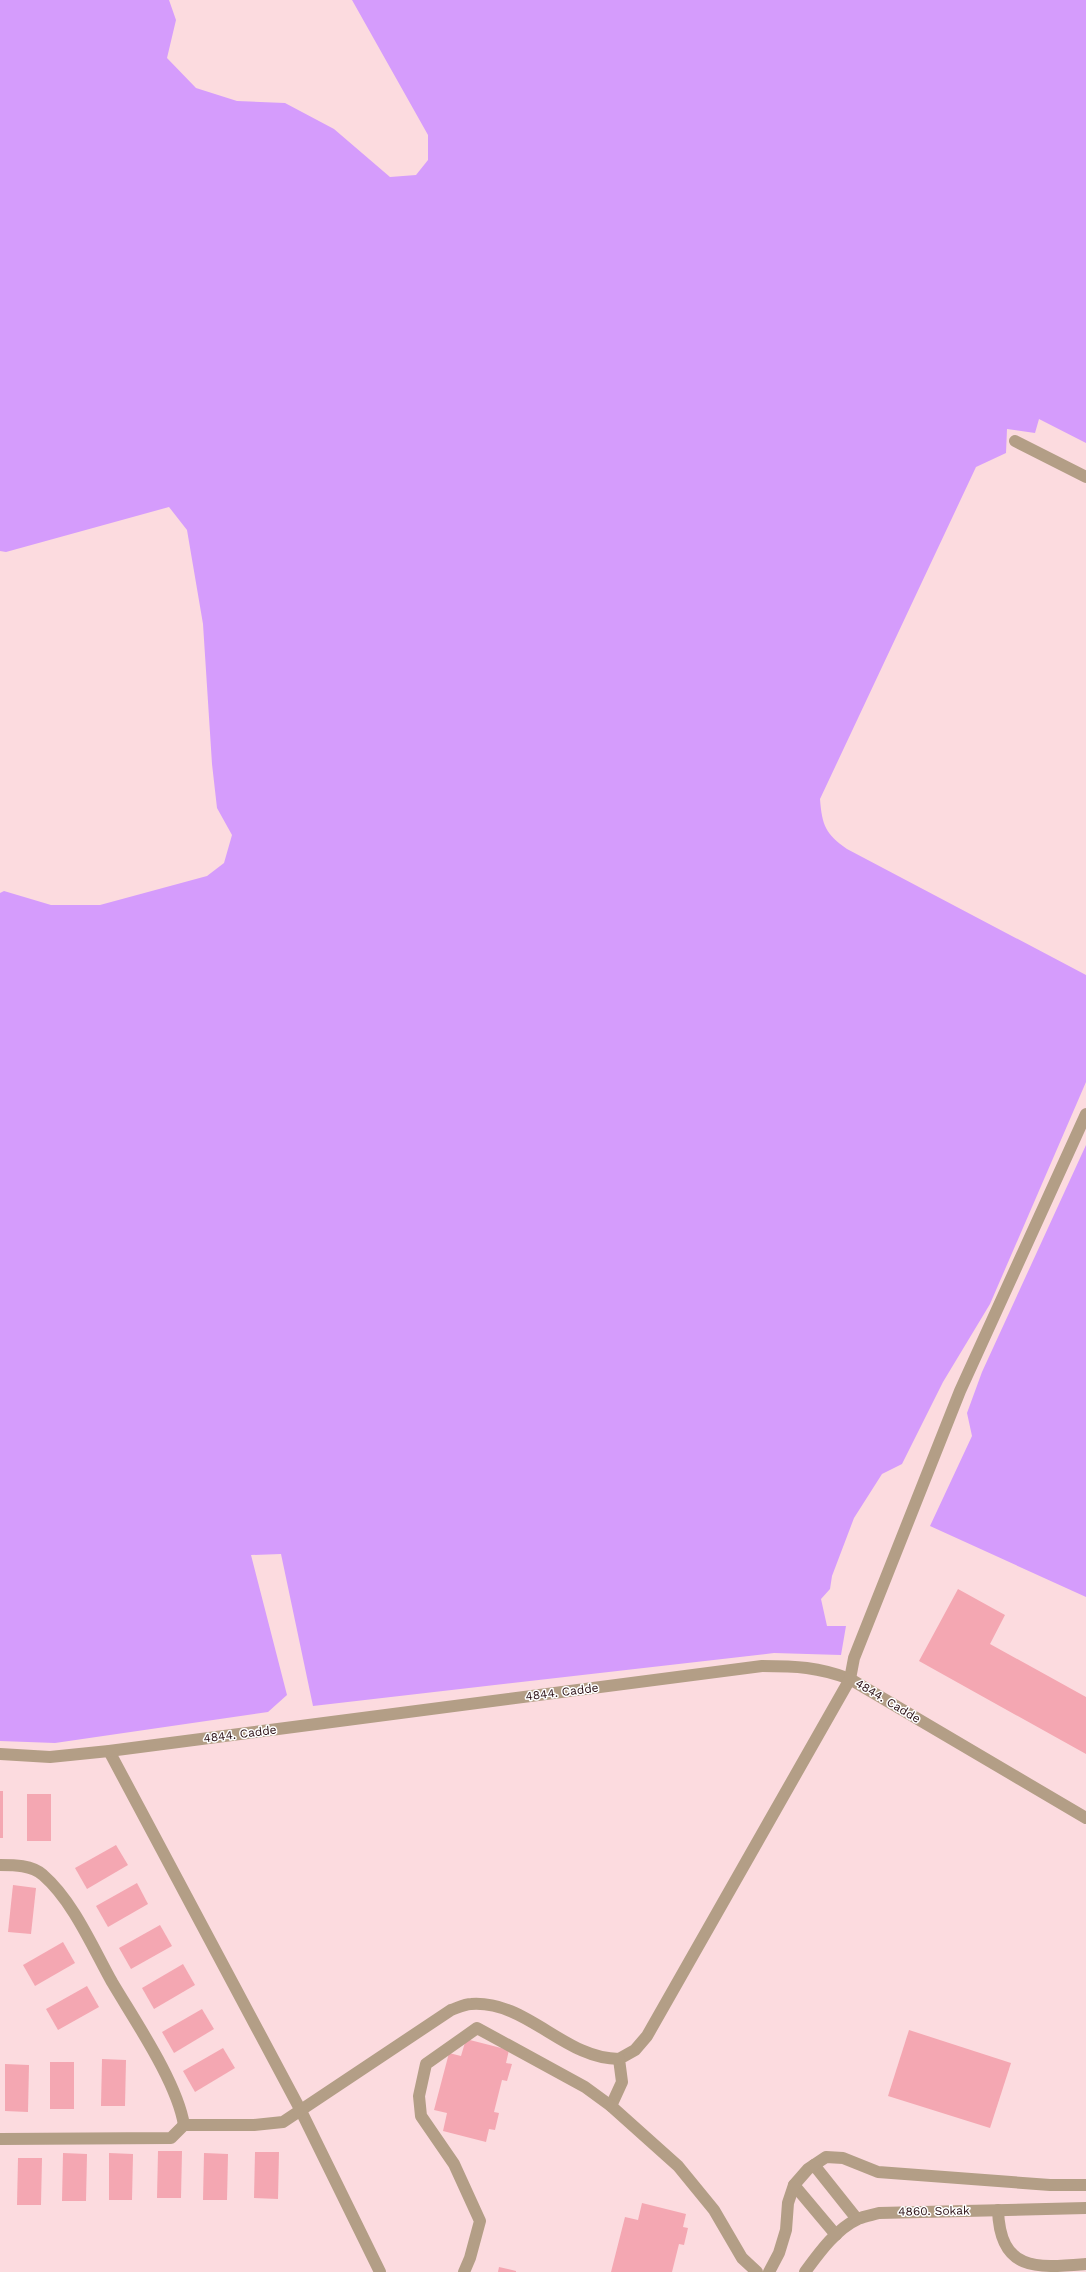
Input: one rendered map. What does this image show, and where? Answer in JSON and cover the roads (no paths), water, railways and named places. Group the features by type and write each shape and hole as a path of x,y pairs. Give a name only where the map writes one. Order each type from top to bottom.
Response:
{"street":[{"path":"1015,441 1086,477"},
{"path":"0,2139 171,2138 184,2125 254,2126 283,2122 451,2010 471,2004 497,2007 516,2014 584,2052 604,2059 619,2059 635,2050 648,2036 850,1679 854,1658 960,1391 1086,1114"},
{"name":"4844. Cadde","path":"0,1754 50,1757 109,1751 762,1666 798,1666 826,1670 850,1679 1086,1818"},
{"path":"109,1751 301,2111 380,2272"},
{"path":"0,1865 25,1866 43,1874 67,1904 160,2066 182,2110 184,2125"},
{"path":"464,2272 473,2252 480,2221 454,2164 421,2116 419,2096 426,2064 477,2028 585,2087 612,2106 678,2166 714,2210 742,2258 757,2272"},
{"path":"612,2106 622,2082 619,2059"},
{"path":"769,2272 779,2253 786,2230 788,2203 794,2185 808,2169 826,2157 843,2158 878,2172 1050,2185 1086,2185"},
{"path":"814,2165 857,2219"},
{"path":"794,2185 836,2235"},
{"name":"4860. Sokak","path":"806,2272 820,2251 836,2235 857,2219 879,2213 1086,2208"},
{"path":"998,2210 998,2226 1002,2239 1018,2260 1030,2266 1043,2268 1086,2264"}]}
